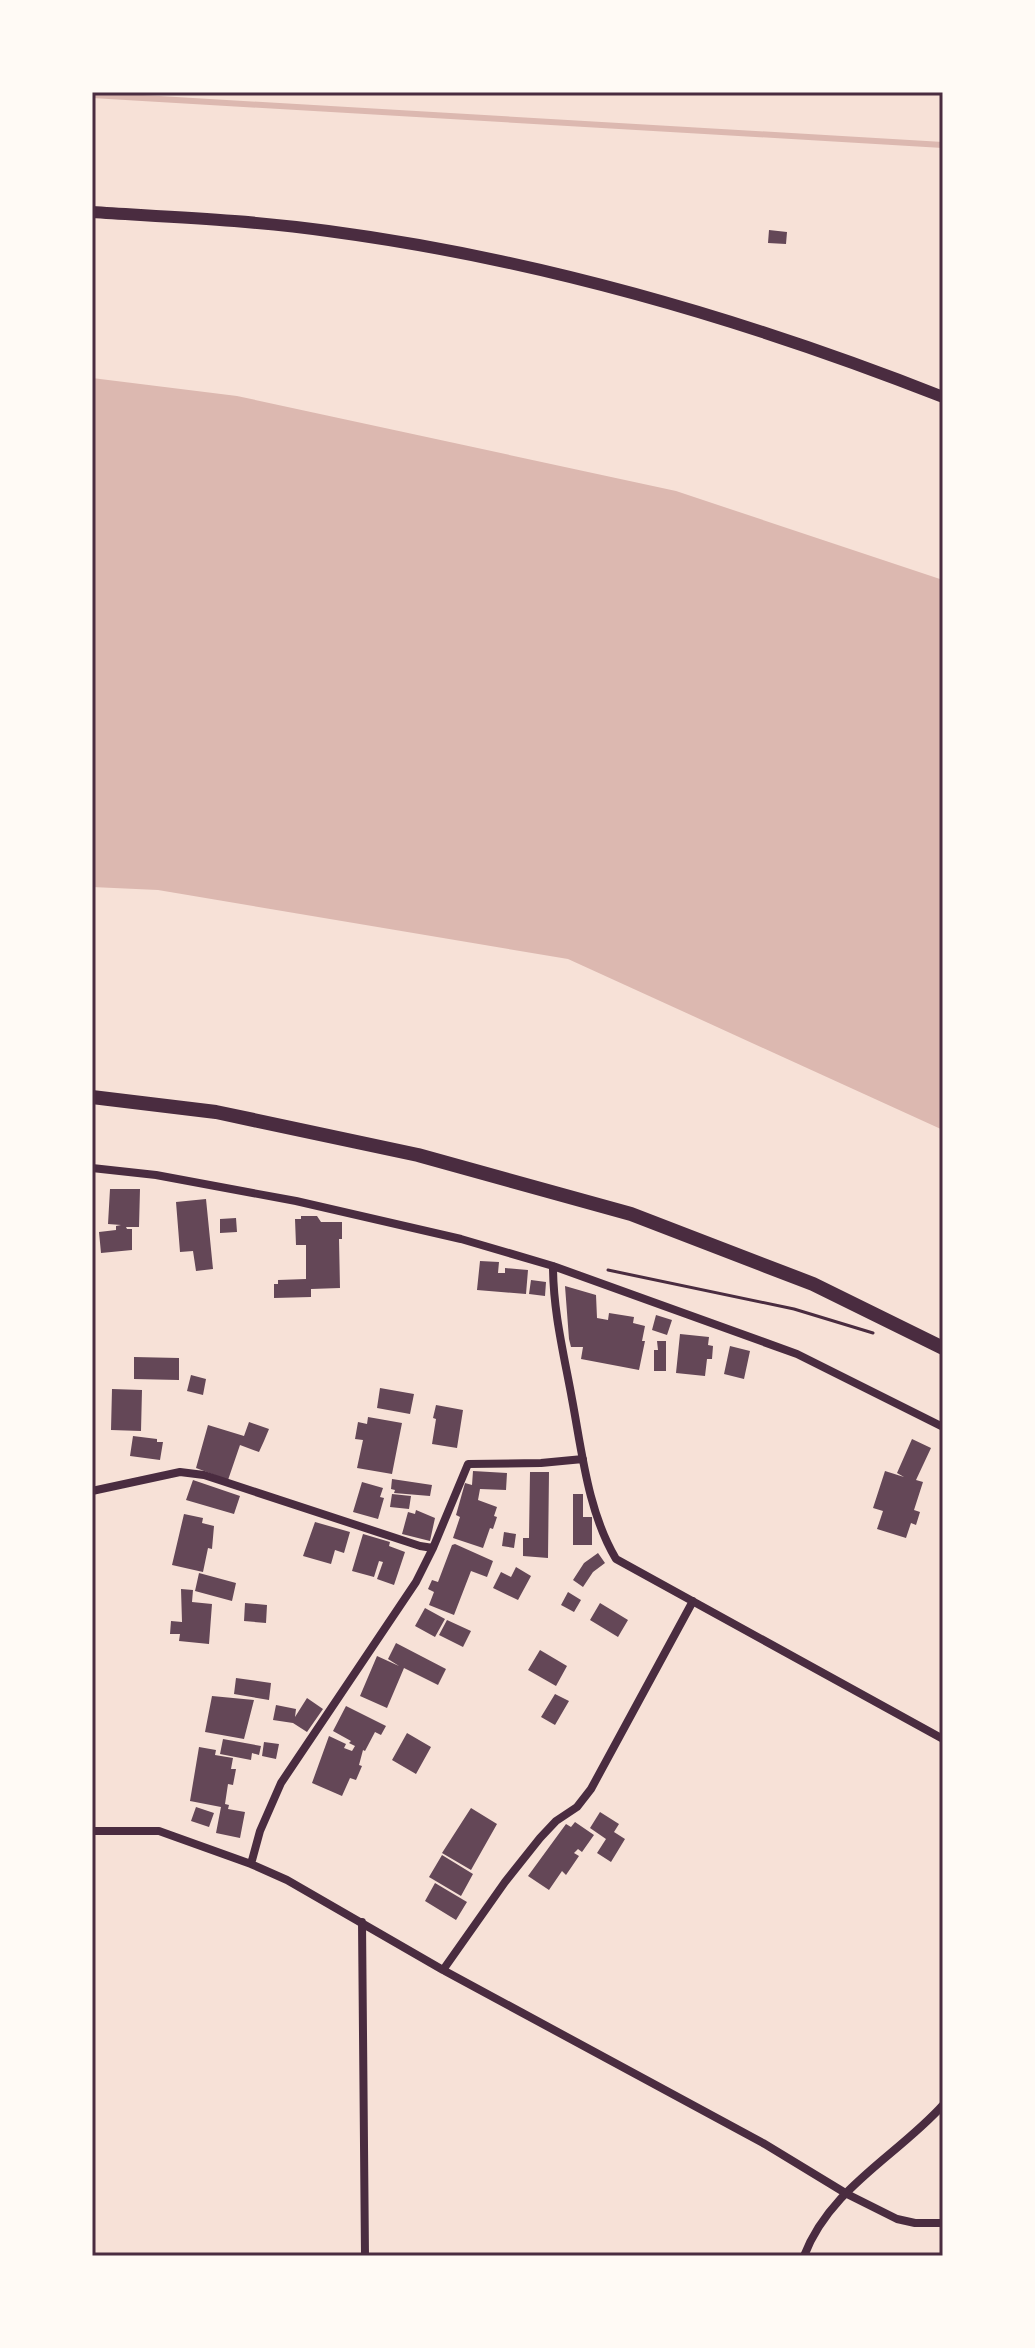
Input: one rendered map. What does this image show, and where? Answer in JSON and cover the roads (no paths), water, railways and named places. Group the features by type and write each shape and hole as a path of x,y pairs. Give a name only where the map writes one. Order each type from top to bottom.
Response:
{"main road":[{"path":"92,1097 216,1112 402,1152 490,1173 631,1214 813,1284 943,1348"}],"street":[{"path":"92,212 327,230 475,256 619,289 755,329 943,397"},
{"path":"92,1168 156,1175 296,1201 461,1239 553,1266 797,1354 943,1427"},
{"path":"553,1266 553,1299 583,1459 606,1542 616,1559 943,1739"},
{"path":"251,1864 260,1831 281,1783 416,1582 468,1464 583,1459"},
{"path":"92,1491 180,1472 204,1475 307,1511 433,1548"},
{"path":"443,1970 540,1838 556,1821 577,1807 591,1789 693,1601"},
{"path":"92,1831 159,1831 287,1880 443,1970 763,2143 847,2194 897,2219 915,2223 943,2223"},
{"path":"362,1922 365,2256"},
{"path":"804,2256 819,2223 878,2161 943,2105"}],"waterway":[{"path":"92,95 943,145"}]}
